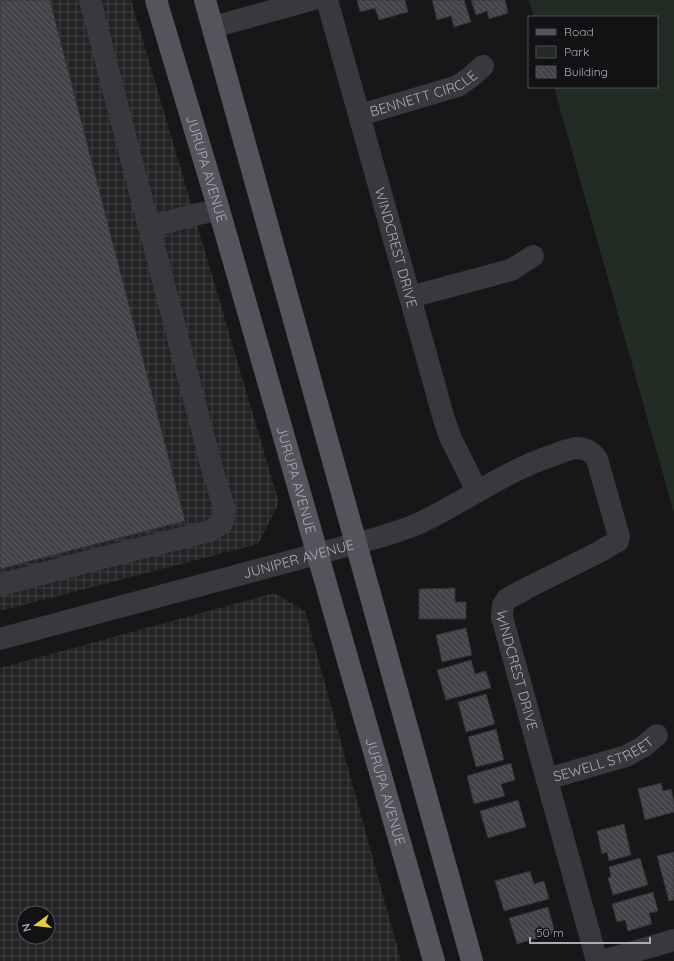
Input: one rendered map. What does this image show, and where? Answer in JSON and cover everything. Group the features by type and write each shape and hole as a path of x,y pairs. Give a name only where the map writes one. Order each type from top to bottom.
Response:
{"main road":[{"name":"JURUPA AVENUE","path":"156,0 219,210 434,961"},
{"path":"205,0 472,961"}],"street":[{"path":"0,585 210,531 222,523 225,511 212,468 148,226 90,0"},
{"path":"213,27 311,0"},
{"name":"WINDCREST DRIVE","path":"327,0 444,419 451,439 477,491"},
{"name":"BENNETT CIRCLE","path":"360,114 458,86 483,66"},
{"path":"148,226 219,210"},
{"path":"410,297 511,270 532,256"},
{"name":"WINDCREST DRIVE","path":"585,449 593,453 597,459 620,537 618,541 600,552 507,599 503,605 502,617 597,961"},
{"name":"JUNIPER AVENUE","path":"0,639 396,532 425,521 512,471 568,450 585,449"},
{"name":"SEWELL STREET","path":"547,779 626,756 644,746 658,735"},
{"path":"602,961 674,940"}],"shaded area":[{"path":"0,0 131,0 279,503 258,544 0,611"},
{"path":"274,593 305,611 401,961 0,961 0,668"}],"green space":[{"path":"529,0 674,0 674,513 554,88 658,88 658,16 534,16"}],"building":[{"path":"0,0 50,0 185,521 0,569"},
{"path":"357,0 405,0 408,12 379,20 375,8 360,12"},
{"path":"432,0 464,0 471,22 454,27 451,16 437,20"},
{"path":"471,0 505,0 508,13 489,19 487,11 476,15"},
{"path":"455,588 455,602 466,602 466,619 419,619 419,589"},
{"path":"466,628 472,655 442,662 436,635"},
{"path":"471,660 475,674 486,671 491,688 446,700 437,670"},
{"path":"486,694 495,724 466,732 458,702"},
{"path":"496,729 504,760 476,767 468,737"},
{"path":"511,763 515,780 501,784 505,796 474,804 467,776"},
{"path":"661,783 663,791 671,789 674,801 674,812 645,820 638,789"},
{"path":"518,800 526,827 488,838 480,811"},
{"path":"624,824 631,855 609,861 607,852 602,854 597,831"},
{"path":"674,852 674,900 669,901 657,856"},
{"path":"640,858 648,885 613,895 608,878 611,877 609,867"},
{"path":"530,871 534,884 544,881 549,899 504,911 495,881"},
{"path":"653,892 658,911 649,913 652,924 628,931 625,920 617,922 612,904"},
{"path":"548,907 555,933 517,944 509,918"}]}
